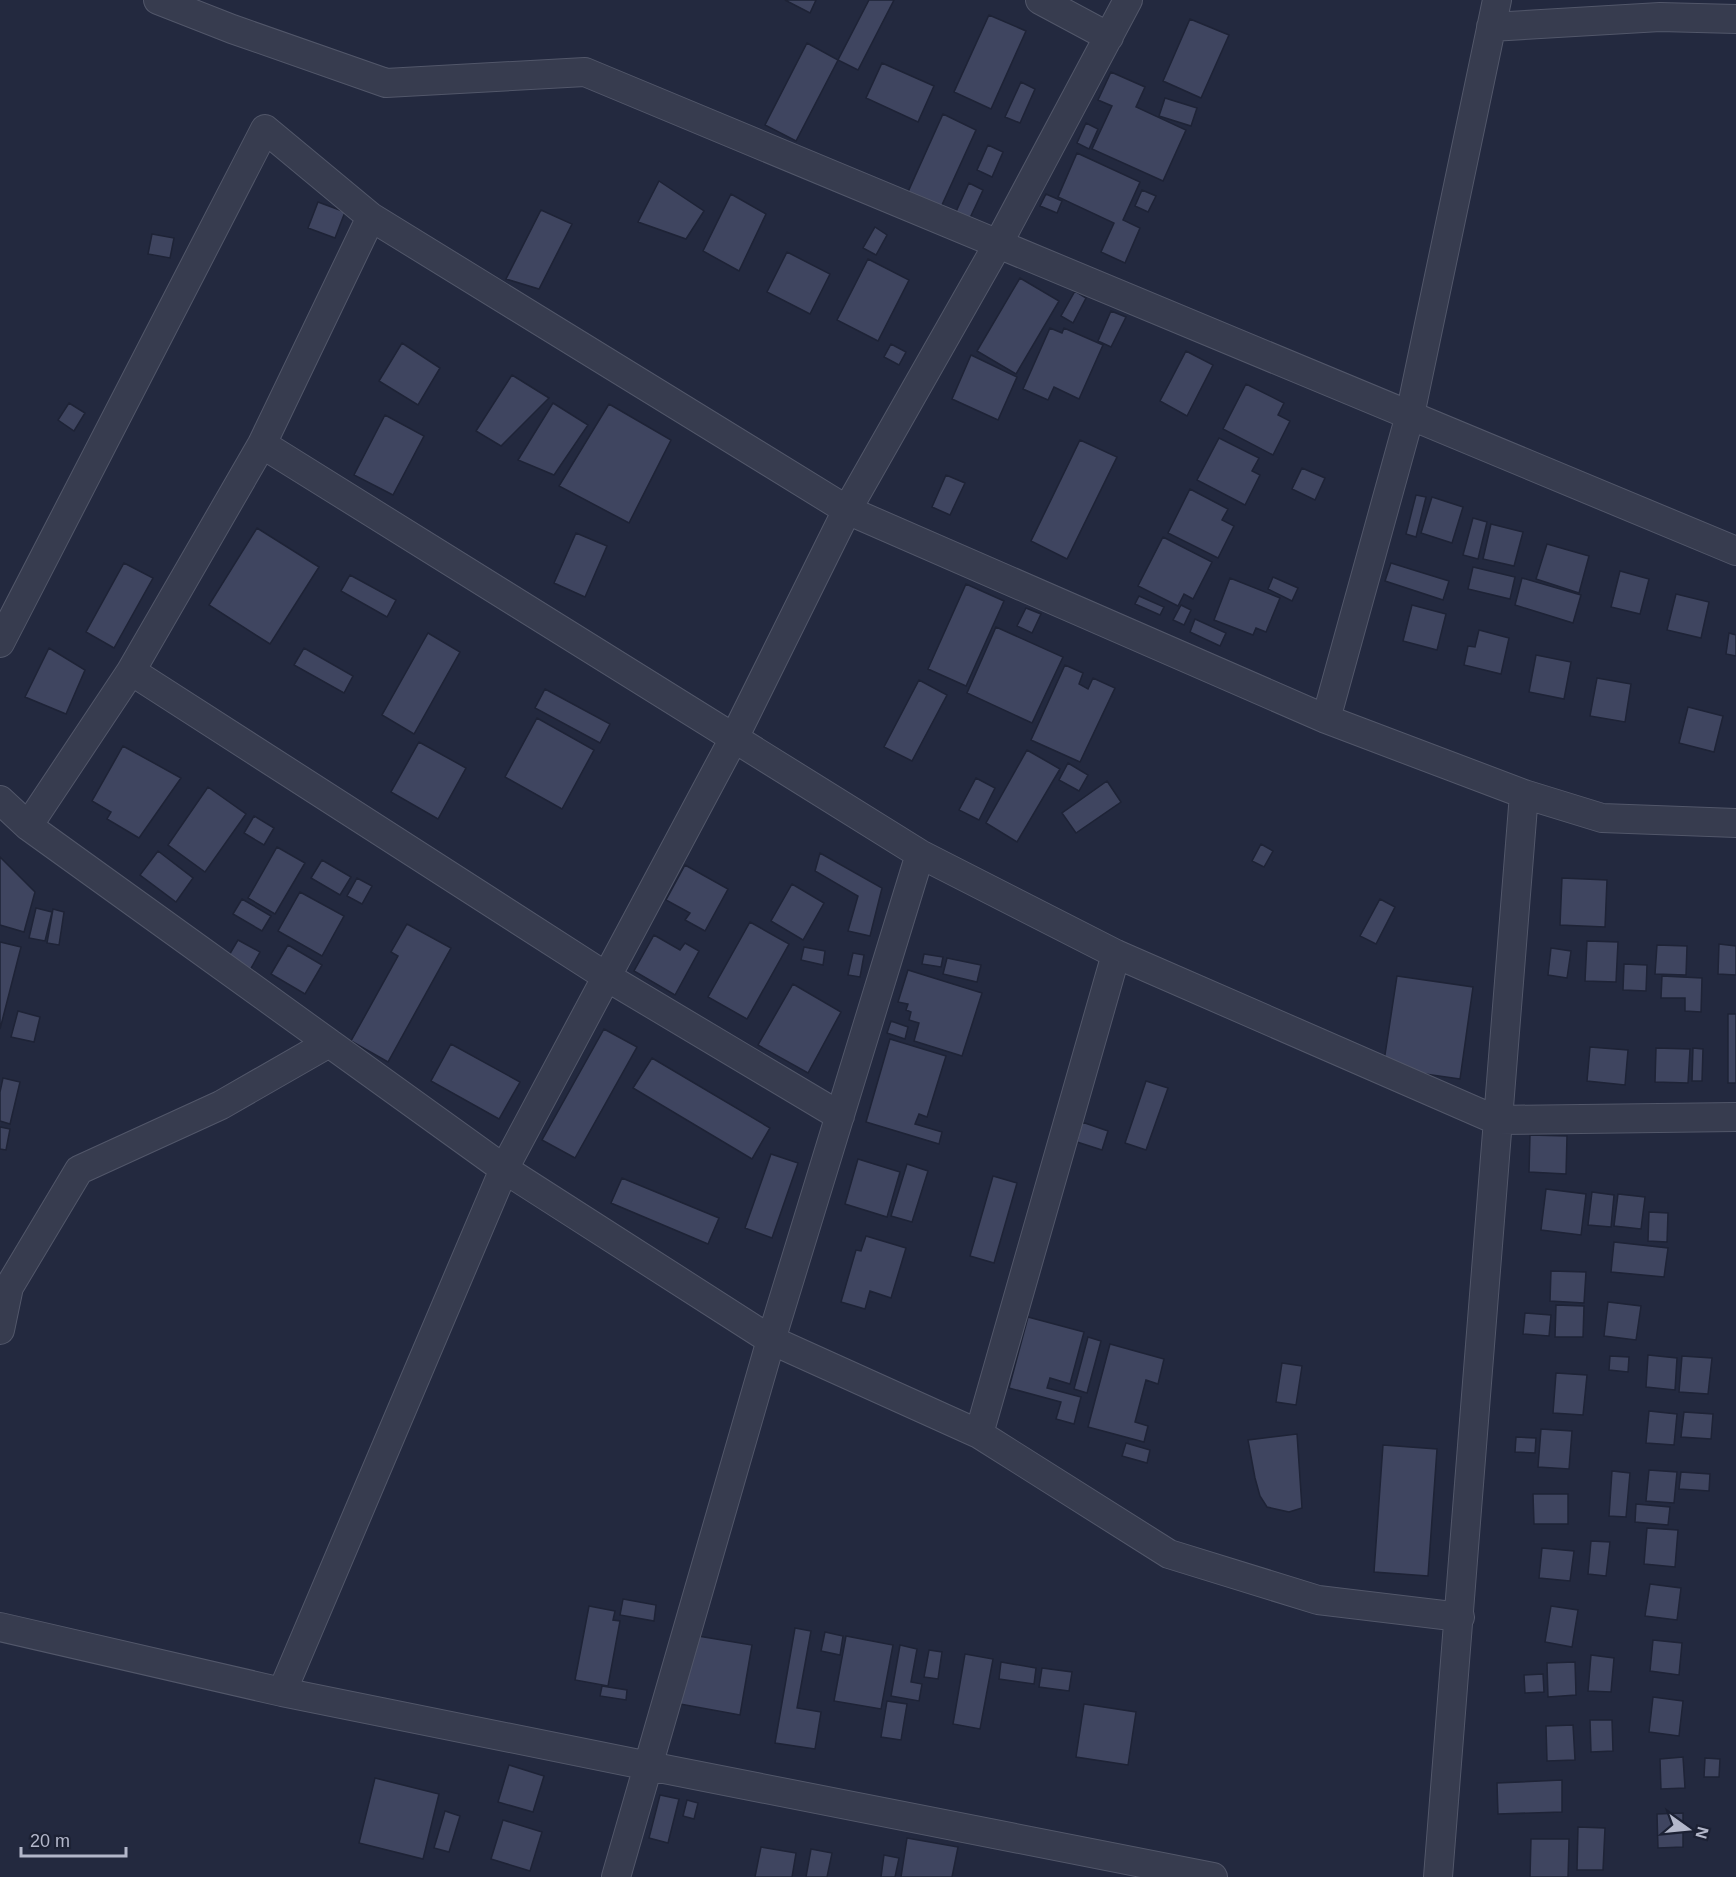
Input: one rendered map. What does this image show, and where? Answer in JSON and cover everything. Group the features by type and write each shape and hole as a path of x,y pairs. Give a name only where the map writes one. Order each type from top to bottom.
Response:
{"street":[{"path":"158,0 232,29 386,83 585,72 1736,551"},
{"path":"1040,0 1108,37"},
{"path":"282,1692 504,1169 734,738 847,510 998,244 1128,0"},
{"path":"1326,719 1410,415 1494,13 1736,19"},
{"path":"0,643 264,129 371,217 847,510 1326,719 1524,794 1602,818 1736,823"},
{"path":"28,826 131,671 261,444 371,217"},
{"path":"261,444 920,854 1116,954 1496,1120 1736,1124"},
{"path":"131,671 607,977 840,1116"},
{"path":"1438,1877 1460,1617 1496,1120 1524,794"},
{"path":"0,800 28,826 504,1169 771,1340 979,1434 1169,1554 1318,1600 1460,1617"},
{"path":"616,1877 771,1340 920,854"},
{"path":"979,1434 1116,954"},
{"path":"0,1330 9,1287 79,1170 221,1105 329,1043"},
{"path":"0,1627 282,1692 1213,1877"}],"building":[{"path":"785,0 816,0 810,13"},
{"path":"869,0 894,0 858,70 838,60"},
{"path":"989,15 1026,31 991,109 954,92"},
{"path":"1190,19 1229,35 1201,98 1163,81"},
{"path":"807,43 838,60 796,141 765,125"},
{"path":"882,63 934,86 918,122 866,98"},
{"path":"1111,72 1145,87 1136,107 1186,130 1163,181 1092,149 1112,106 1098,100"},
{"path":"1021,82 1035,89 1020,123 1005,117"},
{"path":"1165,98 1197,108 1191,126 1159,116"},
{"path":"943,114 976,130 941,207 908,192"},
{"path":"1086,123 1098,129 1089,149 1077,143"},
{"path":"988,145 1003,152 992,177 977,170"},
{"path":"1077,153 1140,182 1123,220 1140,228 1125,263 1101,252 1114,223 1058,197"},
{"path":"659,181 704,211 686,239 638,222"},
{"path":"969,183 983,190 969,220 955,214"},
{"path":"1142,190 1156,196 1148,212 1135,206"},
{"path":"731,194 766,214 739,271 703,251"},
{"path":"1046,194 1062,201 1057,213 1040,206"},
{"path":"318,202 345,212 335,238 308,228"},
{"path":"541,210 572,224 539,289 506,279"},
{"path":"875,227 887,235 876,255 863,248"},
{"path":"152,234 174,238 170,258 148,254"},
{"path":"787,252 830,274 810,314 767,292"},
{"path":"868,259 909,280 878,341 837,320"},
{"path":"1020,278 1059,301 1016,374 977,351"},
{"path":"1075,291 1086,298 1073,323 1061,316"},
{"path":"1111,311 1126,317 1111,347 1098,341"},
{"path":"1050,328 1062,333 1064,328 1103,345 1079,399 1054,387 1048,400 1023,389"},
{"path":"402,343 440,368 418,405 379,381"},
{"path":"891,344 906,352 899,365 884,357"},
{"path":"1186,351 1213,365 1187,416 1160,401"},
{"path":"971,355 1017,377 998,420 952,399"},
{"path":"512,375 549,398 501,446 476,431"},
{"path":"1246,384 1284,403 1278,415 1290,421 1273,455 1223,429"},
{"path":"69,403 85,413 74,431 58,420"},
{"path":"553,403 588,425 554,475 518,460"},
{"path":"609,404 671,440 629,523 559,486"},
{"path":"385,415 424,436 393,495 354,475"},
{"path":"1219,438 1259,458 1252,471 1260,475 1245,505 1197,480"},
{"path":"1080,440 1117,457 1067,559 1031,541"},
{"path":"1302,468 1325,478 1315,500 1292,489"},
{"path":"946,475 965,483 950,515 932,507"},
{"path":"1190,489 1228,509 1222,520 1234,526 1218,558 1168,533"},
{"path":"1416,495 1426,497 1416,537 1406,534"},
{"path":"1432,497 1463,507 1452,543 1421,533"},
{"path":"1473,518 1487,522 1478,559 1463,555"},
{"path":"1491,524 1523,532 1514,566 1483,559"},
{"path":"257,528 319,567 270,644 209,605"},
{"path":"576,533 607,546 585,597 554,583"},
{"path":"1163,537 1212,562 1193,599 1184,594 1178,606 1138,586"},
{"path":"1547,544 1589,556 1579,593 1536,579"},
{"path":"124,563 153,578 114,648 86,632"},
{"path":"1391,563 1449,581 1443,600 1385,581"},
{"path":"1473,567 1515,577 1510,599 1468,589"},
{"path":"1620,571 1649,579 1640,614 1611,607"},
{"path":"350,575 396,600 387,617 341,591"},
{"path":"1273,577 1298,588 1292,601 1268,589"},
{"path":"1230,578 1280,598 1266,632 1256,628 1253,635 1214,620"},
{"path":"1522,578 1581,595 1573,623 1515,605"},
{"path":"966,584 1004,601 966,686 928,669"},
{"path":"1676,594 1709,602 1701,638 1667,630"},
{"path":"1139,596 1164,607 1160,615 1135,604"},
{"path":"1181,605 1191,610 1184,625 1173,620"},
{"path":"1412,605 1446,614 1437,650 1403,641"},
{"path":"1026,608 1041,614 1032,633 1017,626"},
{"path":"1195,619 1226,633 1220,646 1190,632"},
{"path":"996,627 1063,657 1032,723 967,693"},
{"path":"1479,630 1509,638 1501,674 1464,665 1468,646 1475,647"},
{"path":"428,633 460,652 414,734 382,715"},
{"path":"1729,633 1736,635 1736,656 1726,654"},
{"path":"49,648 85,670 66,714 25,697"},
{"path":"304,648 353,676 344,693 294,665"},
{"path":"1536,655 1571,662 1564,699 1529,692"},
{"path":"1065,665 1083,673 1079,684 1088,689 1093,678 1115,688 1080,762 1031,740"},
{"path":"1597,678 1631,684 1625,722 1590,716"},
{"path":"919,680 947,695 912,761 884,747"},
{"path":"545,689 610,724 600,743 535,708"},
{"path":"1688,707 1723,716 1714,752 1679,743"},
{"path":"537,718 594,750 562,809 505,777"},
{"path":"419,742 466,768 438,819 391,792"},
{"path":"123,746 181,778 139,838 107,819 111,812 92,801"},
{"path":"1027,750 1060,769 1017,842 986,823"},
{"path":"1068,763 1088,775 1079,791 1059,780"},
{"path":"976,778 995,788 979,820 959,810"},
{"path":"1107,781 1121,802 1076,833 1062,813"},
{"path":"208,787 246,814 205,872 168,845"},
{"path":"254,816 274,828 264,845 244,833"},
{"path":"1261,844 1273,851 1264,867 1252,861"},
{"path":"277,847 305,863 275,914 248,898"},
{"path":"158,851 193,878 176,902 140,875"},
{"path":"820,853 882,888 870,936 848,931 858,896 815,871"},
{"path":"0,857 35,892 24,932 0,925"},
{"path":"322,860 351,877 340,895 311,878"},
{"path":"685,865 728,889 705,931 685,920 690,913 666,900"},
{"path":"357,878 372,886 362,904 347,896"},
{"path":"1562,878 1607,880 1605,927 1560,925"},
{"path":"792,884 824,903 803,940 771,921"},
{"path":"300,892 344,916 322,956 278,931"},
{"path":"242,899 271,916 262,931 233,914"},
{"path":"1380,899 1395,907 1376,944 1360,936"},
{"path":"36,908 52,912 45,941 29,938"},
{"path":"53,909 64,912 59,945 47,943"},
{"path":"750,922 789,944 747,1019 708,997"},
{"path":"407,924 451,948 388,1062 351,1041 398,956 391,952"},
{"path":"654,935 680,950 685,943 699,951 675,995 634,971"},
{"path":"238,940 260,952 250,970 228,957"},
{"path":"1587,941 1618,942 1616,982 1585,981"},
{"path":"0,942 21,947 0,1029"},
{"path":"1719,944 1736,946 1736,975 1718,974"},
{"path":"288,945 322,965 305,994 271,974"},
{"path":"1657,945 1687,946 1686,975 1655,974"},
{"path":"804,947 825,951 823,965 801,960"},
{"path":"1551,948 1571,951 1567,978 1548,975"},
{"path":"853,953 864,955 860,977 848,975"},
{"path":"924,954 943,957 941,967 922,964"},
{"path":"947,958 981,965 977,982 943,974"},
{"path":"1624,964 1647,965 1646,991 1623,990"},
{"path":"908,970 982,993 962,1056 914,1041 919,1023 909,1020 911,1012 906,1010 908,1004 898,1002"},
{"path":"1397,976 1473,987 1460,1079 1383,1068"},
{"path":"1662,976 1702,978 1701,1012 1685,1011 1685,998 1661,998"},
{"path":"793,984 841,1012 808,1073 758,1045"},
{"path":"18,1011 40,1017 34,1042 11,1037"},
{"path":"1728,1014 1736,1014 1736,1083 1728,1083"},
{"path":"891,1021 908,1027 905,1039 887,1033"},
{"path":"604,1029 637,1047 575,1158 542,1140"},
{"path":"890,1039 946,1056 927,1117 919,1114 915,1124 942,1132 939,1144 866,1122"},
{"path":"451,1044 520,1082 499,1119 431,1081"},
{"path":"1590,1047 1628,1050 1625,1085 1587,1081"},
{"path":"1656,1048 1690,1049 1688,1083 1655,1082"},
{"path":"1693,1048 1703,1049 1702,1081 1692,1081"},
{"path":"652,1058 770,1128 752,1159 633,1088"},
{"path":"3,1078 20,1082 10,1124 0,1121 0,1092"},
{"path":"1146,1081 1168,1088 1146,1150 1125,1143"},
{"path":"1082,1122 1108,1131 1102,1150 1077,1142"},
{"path":"0,1127 10,1129 6,1150 0,1149"},
{"path":"1530,1135 1567,1136 1566,1174 1529,1172"},
{"path":"771,1154 798,1163 772,1238 745,1228"},
{"path":"858,1159 900,1172 887,1217 845,1204"},
{"path":"907,1164 928,1171 912,1222 891,1216"},
{"path":"993,1176 1017,1183 994,1263 970,1256"},
{"path":"622,1178 719,1218 708,1244 611,1203"},
{"path":"1546,1189 1586,1194 1581,1235 1541,1230"},
{"path":"1592,1192 1614,1195 1611,1227 1588,1225"},
{"path":"1618,1194 1645,1197 1641,1229 1614,1226"},
{"path":"1649,1212 1668,1213 1667,1242 1648,1241"},
{"path":"866,1236 906,1248 891,1298 870,1291 865,1309 841,1302 856,1250 861,1251"},
{"path":"1614,1242 1668,1248 1664,1277 1611,1272"},
{"path":"1551,1271 1586,1272 1584,1303 1550,1301"},
{"path":"1608,1302 1641,1306 1636,1340 1604,1336"},
{"path":"1556,1305 1584,1306 1583,1337 1555,1337"},
{"path":"1525,1313 1551,1315 1549,1336 1523,1334"},
{"path":"1028,1317 1084,1332 1070,1384 1050,1378 1047,1388 1081,1397 1074,1424 1056,1419 1061,1402 1009,1388"},
{"path":"1088,1337 1101,1341 1087,1393 1074,1389"},
{"path":"1110,1344 1164,1359 1158,1384 1146,1380 1135,1422 1148,1426 1144,1442 1088,1427"},
{"path":"1648,1355 1677,1358 1675,1390 1646,1387"},
{"path":"1610,1356 1629,1357 1628,1372 1609,1370"},
{"path":"1682,1356 1712,1358 1708,1394 1679,1392"},
{"path":"1282,1363 1302,1366 1296,1405 1276,1402"},
{"path":"1556,1373 1587,1375 1583,1415 1553,1413"},
{"path":"1649,1411 1677,1414 1674,1445 1646,1443"},
{"path":"1684,1412 1713,1414 1711,1439 1681,1437"},
{"path":"1541,1429 1572,1431 1569,1469 1538,1467"},
{"path":"1297,1434 1302,1508 1289,1512 1267,1507 1260,1496 1248,1440"},
{"path":"1516,1437 1536,1438 1535,1453 1515,1452"},
{"path":"1126,1443 1150,1450 1147,1463 1122,1456"},
{"path":"1383,1445 1437,1449 1428,1576 1374,1572"},
{"path":"1649,1470 1677,1472 1674,1503 1646,1501"},
{"path":"1612,1471 1630,1473 1626,1517 1609,1516"},
{"path":"1681,1472 1710,1474 1709,1491 1679,1489"},
{"path":"1533,1494 1568,1494 1568,1524 1534,1524"},
{"path":"1636,1504 1670,1507 1668,1525 1635,1522"},
{"path":"1647,1528 1678,1530 1675,1567 1644,1564"},
{"path":"1591,1541 1610,1542 1606,1576 1588,1574"},
{"path":"1542,1548 1574,1551 1570,1581 1539,1578"},
{"path":"1650,1584 1681,1588 1677,1620 1645,1616"},
{"path":"623,1599 656,1605 654,1621 620,1615"},
{"path":"589,1606 615,1611 613,1620 620,1621 608,1686 575,1680"},
{"path":"1551,1606 1578,1610 1572,1647 1545,1642"},
{"path":"795,1628 811,1631 797,1708 821,1712 815,1749 775,1743"},
{"path":"825,1632 843,1636 840,1655 821,1651"},
{"path":"692,1635 752,1645 740,1715 680,1704"},
{"path":"846,1636 893,1645 881,1709 834,1701"},
{"path":"1653,1640 1682,1643 1679,1675 1650,1671"},
{"path":"900,1645 917,1649 911,1682 922,1684 919,1701 891,1696"},
{"path":"929,1650 942,1652 938,1679 924,1677"},
{"path":"965,1654 993,1659 980,1729 953,1724"},
{"path":"1591,1655 1614,1658 1611,1692 1588,1691"},
{"path":"1001,1662 1036,1668 1034,1684 999,1679"},
{"path":"1575,1662 1576,1695 1548,1697 1547,1663"},
{"path":"1042,1668 1072,1672 1069,1691 1039,1687"},
{"path":"1543,1674 1544,1692 1525,1693 1524,1675"},
{"path":"602,1686 627,1690 626,1700 600,1696"},
{"path":"1653,1697 1683,1701 1679,1736 1649,1732"},
{"path":"887,1701 907,1704 901,1740 881,1737"},
{"path":"1084,1704 1136,1712 1128,1765 1076,1757"},
{"path":"1590,1720 1612,1720 1613,1751 1591,1752"},
{"path":"1573,1725 1575,1760 1547,1761 1546,1726"},
{"path":"1683,1757 1685,1788 1661,1789 1660,1759"},
{"path":"1705,1758 1720,1759 1719,1777 1704,1777"},
{"path":"509,1765 544,1776 533,1812 498,1802"},
{"path":"375,1778 439,1794 423,1859 359,1843"},
{"path":"1562,1780 1562,1812 1498,1814 1497,1783"},
{"path":"660,1795 679,1799 668,1843 649,1838"},
{"path":"687,1800 698,1803 694,1819 683,1816"},
{"path":"445,1811 460,1816 449,1852 434,1848"},
{"path":"1683,1813 1683,1847 1658,1848 1657,1814"},
{"path":"503,1820 542,1832 530,1871 491,1859"},
{"path":"1578,1827 1605,1828 1603,1870 1577,1870"},
{"path":"907,1838 958,1847 952,1877 901,1877"},
{"path":"1531,1839 1569,1839 1568,1877 1530,1877"},
{"path":"761,1847 796,1853 792,1877 755,1877"},
{"path":"811,1849 832,1853 827,1877 806,1877"},
{"path":"884,1855 899,1858 895,1877 881,1877"}]}
